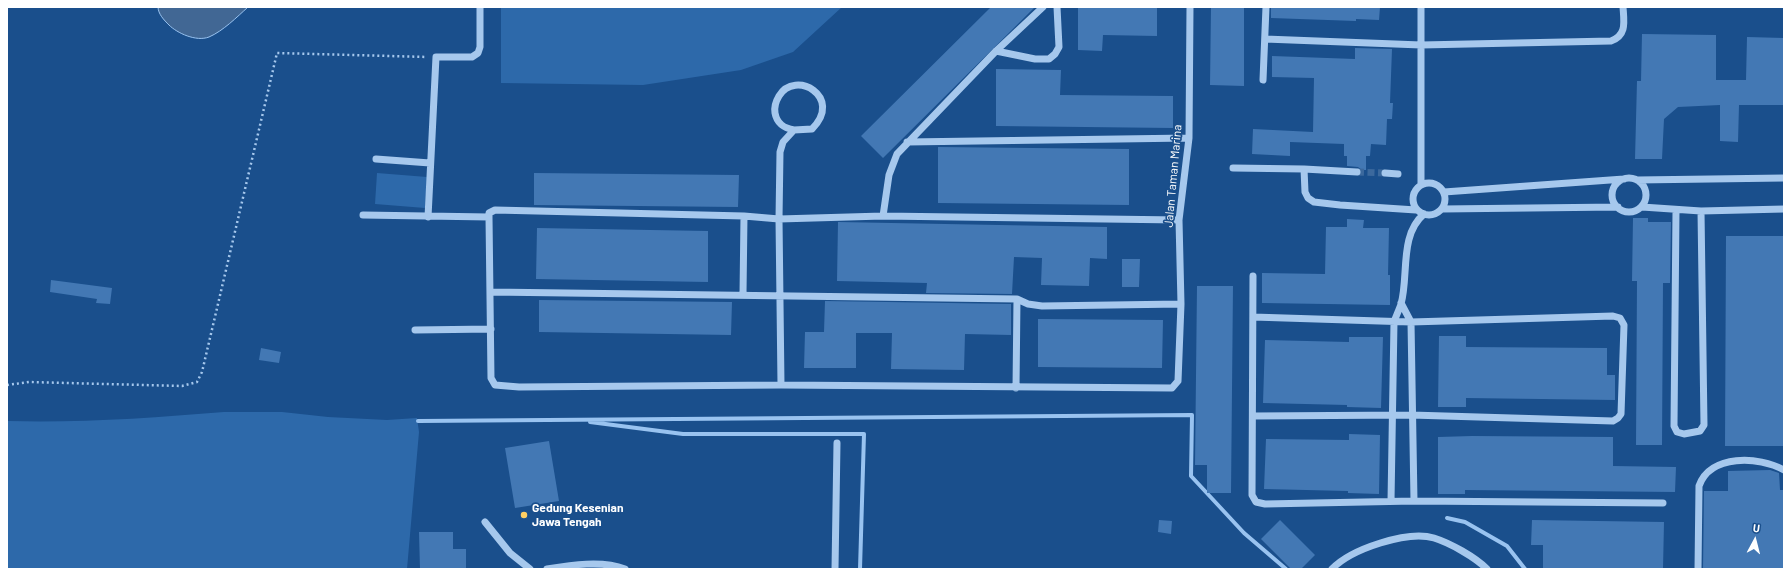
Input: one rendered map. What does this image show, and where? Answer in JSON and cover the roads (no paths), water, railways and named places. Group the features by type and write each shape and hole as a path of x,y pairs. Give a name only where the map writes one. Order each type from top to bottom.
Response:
{"street":[{"path":"428,217 436,57 472,57 478,53 480,47 480,7"},
{"path":"883,216 892,163 897,154 907,142 946,105 996,51 1043,7"},
{"path":"996,51 1036,59 1049,59 1056,54 1058,47 1057,7"},
{"name":"Jalan Taman Marina","path":"1016,388 1168,389 1174,386 1178,381 1181,304 1179,220 1189,138 1190,7"},
{"path":"1263,80 1266,7"},
{"path":"1421,7 1422,184"},
{"path":"1265,39 1421,45 1611,41 1621,36 1624,29 1624,7"},
{"path":"781,385 779,219 780,152 783,142 794,130 812,130 820,121 823,110 821,98 813,90 803,85 791,86 781,92 775,102 775,113 780,124 785,128 794,130"},
{"path":"907,142 1189,138"},
{"path":"376,159 430,163"},
{"path":"1233,168 1304,169 1357,172"},
{"path":"1304,169 1304,192 1308,198 1314,202 1340,205 1370,205 1416,210 1430,215 1442,209 1618,207"},
{"path":"1385,173 1398,174"},
{"path":"1444,192 1624,179 1784,178"},
{"path":"1624,179 1618,183 1612,195 1614,202 1623,211 1630,212 1642,207 1676,211 1784,209"},
{"path":"1637,180 1642,184 1647,195 1642,207"},
{"path":"1416,210 1412,202 1412,195 1416,188 1422,184 1430,182 1439,185 1444,192 1446,201 1442,209"},
{"path":"1017,299 1016,388 781,385 502,386 495,384 491,378 489,213 495,210 744,216 779,219 883,216 1179,220"},
{"path":"1676,211 1674,426 1677,432 1684,434 1700,430 1704,424 1701,211"},
{"path":"1391,501 1394,322 1401,303 1409,239 1417,220 1424,214"},
{"path":"363,215 489,217"},
{"path":"742,294 744,216"},
{"path":"1253,276 1252,495 1256,502 1265,504 1391,501 1664,503"},
{"path":"491,292 742,294 1017,299 1028,304 1042,306 1181,304"},
{"path":"1401,303 1411,322 1414,501"},
{"path":"1253,318 1411,322 1613,316 1620,318 1624,325 1621,414 1616,420 1412,415 1253,416"},
{"path":"416,330 491,329"},
{"path":"835,569 837,443"},
{"path":"1698,569 1698,486 1703,475 1713,467 1721,464 1743,461 1769,464 1784,470"},
{"path":"485,522 510,553 530,569"},
{"path":"1332,569 1363,550 1390,540 1412,537 1434,538 1466,554 1487,569"},
{"path":"547,569 601,564 615,565 625,569"}],"waterway":[{"path":"418,421 1192,415 1191,476 1244,533 1286,569"},
{"path":"590,422 683,434 864,434 860,569"},
{"path":"1447,518 1465,522 1507,546 1525,569"}],"tunnel":[{"path":"1357,172 1385,173"}],"place":[{"name":"Gedung Kesenian Jawa Tengah","path":"524,515"}]}
